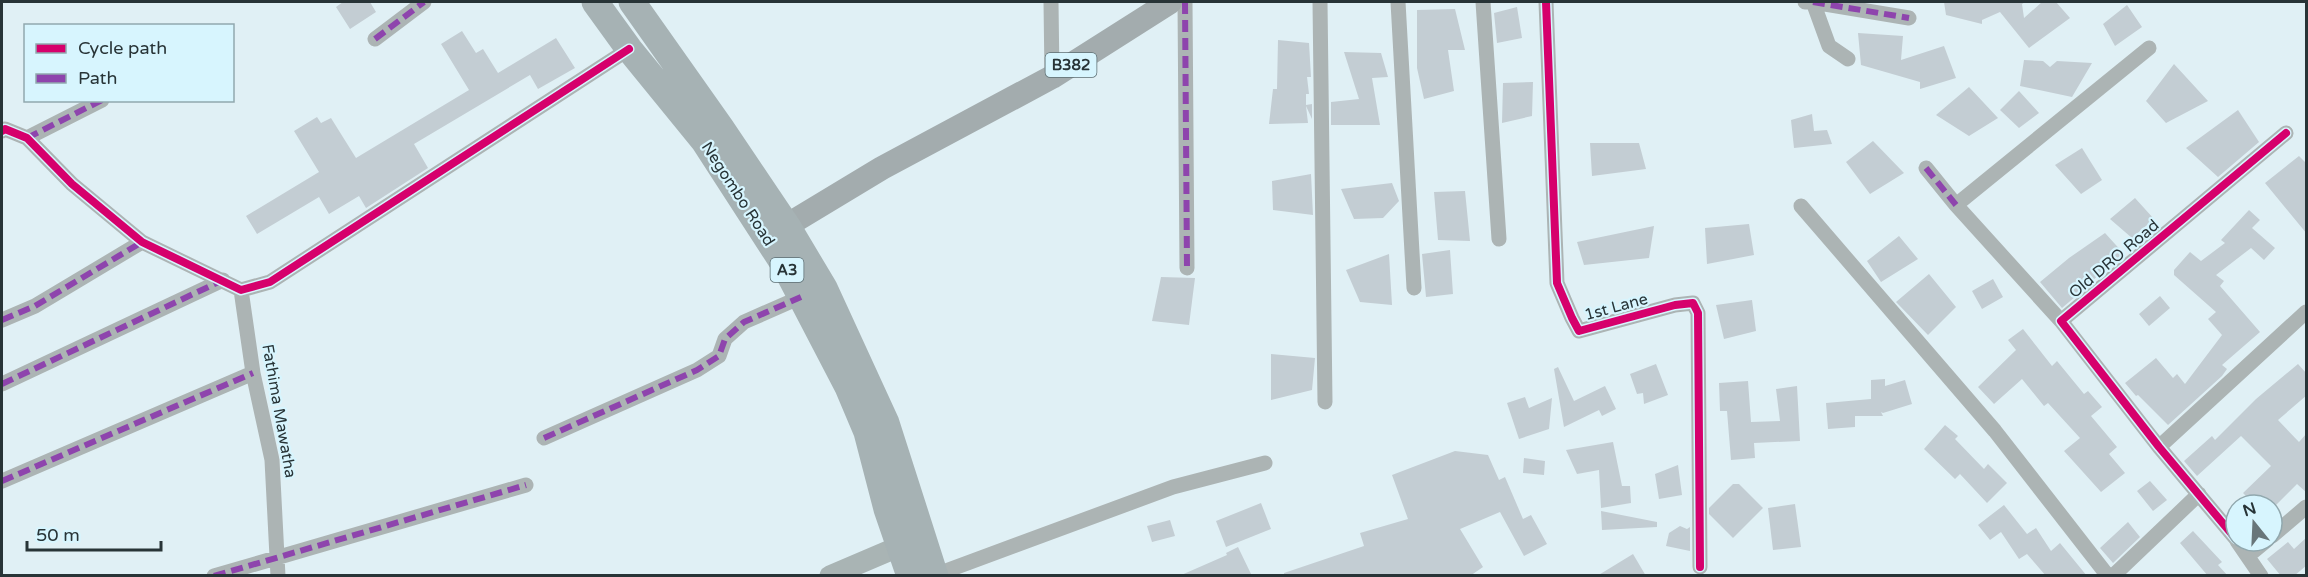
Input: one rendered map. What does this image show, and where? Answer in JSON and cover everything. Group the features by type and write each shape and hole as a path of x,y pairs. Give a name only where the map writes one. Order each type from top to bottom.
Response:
{"highway":[{"name":"Negombo Road","path":"595,2 629,49 824,288 886,423 911,542 910,576"},
{"name":"Negombo Road","path":"632,2 721,128 777,232 801,297 848,387 867,432 887,509 935,575"}],"main road":[{"name":"B382","path":"777,232 882,168 1053,77 1163,3"}],"street":[{"path":"375,39 424,2"},
{"path":"1051,2 1053,77"},
{"path":"1185,2 1187,268"},
{"path":"1320,2 1325,402"},
{"path":"1398,2 1414,288"},
{"path":"1483,2 1499,239"},
{"name":"1st Lane","path":"1546,2 1557,283 1572,318 1580,331 1675,305 1692,303 1698,313 1700,567"},
{"path":"1809,2 1909,18"},
{"path":"1809,2 1829,46 1848,59"},
{"path":"1956,205 2150,48"},
{"path":"2,131 5,129 27,138 72,184 142,242 241,290 270,282 629,49"},
{"path":"27,138 98,102"},
{"name":"Old DRO Road","path":"2224,524 2159,447 2061,321 2286,133"},
{"path":"1926,168 1956,205 2061,321"},
{"path":"1802,206 1995,431 2108,576"},
{"path":"2,320 35,306 142,242"},
{"path":"2,384 223,280"},
{"name":"Fathima Mawatha","path":"241,290 253,373 272,460 278,576"},
{"path":"544,438 697,370 719,356 725,339 744,322 801,297"},
{"path":"2159,447 2307,312"},
{"path":"2,481 253,373"},
{"path":"935,575 1173,487 1265,463"},
{"path":"214,576 526,485"},
{"path":"2113,576 2199,494"},
{"path":"2284,526 2307,507"},
{"path":"830,576 911,542"},
{"name":"Old DRO Road","path":"2249,555 2261,576"}],"building":[{"path":"343,2 370,2 376,12 350,29 336,7"},
{"path":"1944,2 2025,2 2022,4 2024,18 2042,2 2056,2 2070,18 2029,48 2000,12 1982,20 1982,24 1946,15"},
{"path":"2127,5 2142,27 2115,46 2103,24"},
{"path":"1517,7 1522,38 1497,43 1494,13"},
{"path":"1455,9 1465,50 1448,50 1454,91 1424,99 1417,68 1417,10"},
{"path":"462,31 476,53 483,49 498,73 556,38 575,68 538,89 530,75 414,144 428,168 366,208 359,196 329,214 319,197 257,234 246,216 319,172 294,131 317,117 321,123 331,118 356,158 469,90 441,44"},
{"path":"1858,33 1903,36 1901,60 1944,46 1956,78 1920,89 1920,82 1861,65"},
{"path":"1278,40 1309,43 1311,77 1307,77 1309,94 1306,94 1306,105 1312,104 1312,119 1306,106 1308,123 1269,124 1273,89 1277,89"},
{"path":"1344,52 1381,53 1388,77 1372,78 1380,125 1331,125 1331,102 1359,99"},
{"path":"2024,60 2043,61 2050,67 2057,61 2092,63 2072,97 2020,86"},
{"path":"2174,64 2208,101 2166,123 2146,101"},
{"path":"1533,82 1532,116 1502,123 1503,83"},
{"path":"1969,87 1998,118 1969,136 1936,115"},
{"path":"2019,91 2039,113 2019,128 2000,110"},
{"path":"2238,110 2259,142 2218,177 2186,148"},
{"path":"1812,114 1814,131 1827,130 1832,144 1794,148 1791,120"},
{"path":"1873,141 1904,173 1870,194 1846,162"},
{"path":"1590,143 1639,143 1646,169 1592,176"},
{"path":"2082,148 2102,180 2081,194 2055,165"},
{"path":"2299,156 2307,164 2307,234 2265,183"},
{"path":"1311,174 1313,215 1273,210 1272,181"},
{"path":"1392,183 1399,201 1383,218 1354,219 1341,189"},
{"path":"1465,191 1470,241 1438,240 1434,192"},
{"path":"2135,198 2154,219 2132,238 2110,219"},
{"path":"2249,210 2260,220 2252,228 2275,248 2264,260 2251,248 2216,275 2224,281 2220,286 2260,332 2222,365 2227,369 2222,376 2168,425 2125,383 2156,358 2173,378 2177,374 2185,384 2222,335 2208,319 2216,312 2174,275 2174,270 2190,252 2201,261 2225,243 2221,240"},
{"path":"1749,224 1754,255 1707,264 1705,228"},
{"path":"1654,226 1649,258 1584,265 1577,242"},
{"path":"2105,233 2125,255 2062,308 2040,282"},
{"path":"1899,236 1918,259 1881,282 1867,261"},
{"path":"1450,250 1453,294 1426,297 1422,254"},
{"path":"1389,254 1392,305 1360,302 1346,270"},
{"path":"1929,274 1956,307 1928,335 1896,302"},
{"path":"1161,277 1195,278 1189,325 1152,321"},
{"path":"1993,279 2003,297 1982,309 1972,291"},
{"path":"2160,296 2170,308 2149,326 2139,314"},
{"path":"1752,300 1756,331 1724,339 1716,305"},
{"path":"2023,329 2052,366 2057,361 2084,394 2088,391 2102,407 2091,416 2117,447 2109,454 2125,473 2101,492 2064,451 2080,438 2048,403 2044,406 2022,379 1994,404 1978,387 2016,350 2008,340"},
{"path":"1271,354 1315,358 1312,390 1271,400"},
{"path":"1656,364 1668,395 1644,404 1643,393 1637,394 1630,374"},
{"path":"2298,364 2307,374 2307,395 2278,420 2299,442 2307,433 2307,493 2297,484 2284,497 2284,493 2243,493 2271,466 2241,436 2197,476 2184,461 2212,436 2215,440 2256,399"},
{"path":"1558,367 1574,401 1605,386 1616,409 1602,416 1599,410 1564,427 1554,369"},
{"path":"1885,379 1885,386 1905,380 1912,404 1881,412 1883,416 1855,416 1855,427 1828,429 1826,403 1871,399 1871,380"},
{"path":"1748,381 1751,422 1780,421 1776,389 1797,386 1800,441 1754,443 1755,458 1731,460 1727,411 1720,411 1719,383"},
{"path":"1525,397 1529,408 1552,398 1549,429 1519,439 1507,403"},
{"path":"1945,425 1958,436 1955,439 1984,469 1988,464 2007,483 1987,503 1960,474 1955,479 1924,449"},
{"path":"1613,442 1622,486 1630,486 1631,503 1601,508 1599,470 1577,474 1566,450"},
{"path":"1455,451 1488,455 1499,480 1505,477 1523,519 1531,515 1547,544 1524,556 1500,512 1460,529 1483,567 1470,576 1284,576 1284,573 1364,546 1360,533 1408,519 1392,475"},
{"path":"1524,458 1545,461 1544,475 1523,473"},
{"path":"1678,465 1682,495 1659,499 1655,474"},
{"path":"2150,481 2167,500 2153,511 2137,491"},
{"path":"1733,484 1739,484 1763,508 1733,538 1709,514 1709,508"},
{"path":"1261,503 1271,529 1226,547 1216,521"},
{"path":"1795,504 1801,547 1773,550 1768,508"},
{"path":"2004,505 2027,534 2036,528 2051,551 2060,543 2087,576 2046,576 2027,554 2019,559 2001,532 1990,540 1978,525"},
{"path":"1601,511 1657,522 1657,527 1602,530"},
{"path":"1170,520 1175,536 1152,542 1147,526"},
{"path":"2128,522 2140,537 2113,563 2100,548"},
{"path":"1680,526 1687,529 1690,527 1690,551 1666,546 1669,533"},
{"path":"2193,531 2222,562 2218,565 2228,576 2208,576 2180,543"},
{"path":"2307,537 2307,565 2294,576 2281,576 2267,559 2274,553 2284,553 2284,545 2288,542 2294,549"},
{"path":"1238,547 1252,576 1179,576 1227,555 1226,553"},
{"path":"1633,554 1646,576 1597,576"}],"marked path":[{"path":"375,39 424,2"},
{"path":"1185,2 1187,268"},
{"path":"1813,2 1909,18"},
{"path":"27,138 98,102"},
{"path":"1926,168 1956,205"},
{"path":"2,320 35,306 142,242"},
{"path":"2,384 223,280"},
{"path":"544,438 697,370 719,356 725,339 744,322 801,297"},
{"path":"2,481 253,373"},
{"path":"214,576 526,485"}],"cycle path":[{"path":"1546,2 1557,283 1572,318 1579,331 1675,305 1693,303 1698,313 1700,567"},
{"path":"2,131 5,129 27,138 72,184 142,242 241,290 270,282 629,49"},
{"path":"2224,525 2159,447 2061,321 2286,133"}]}
